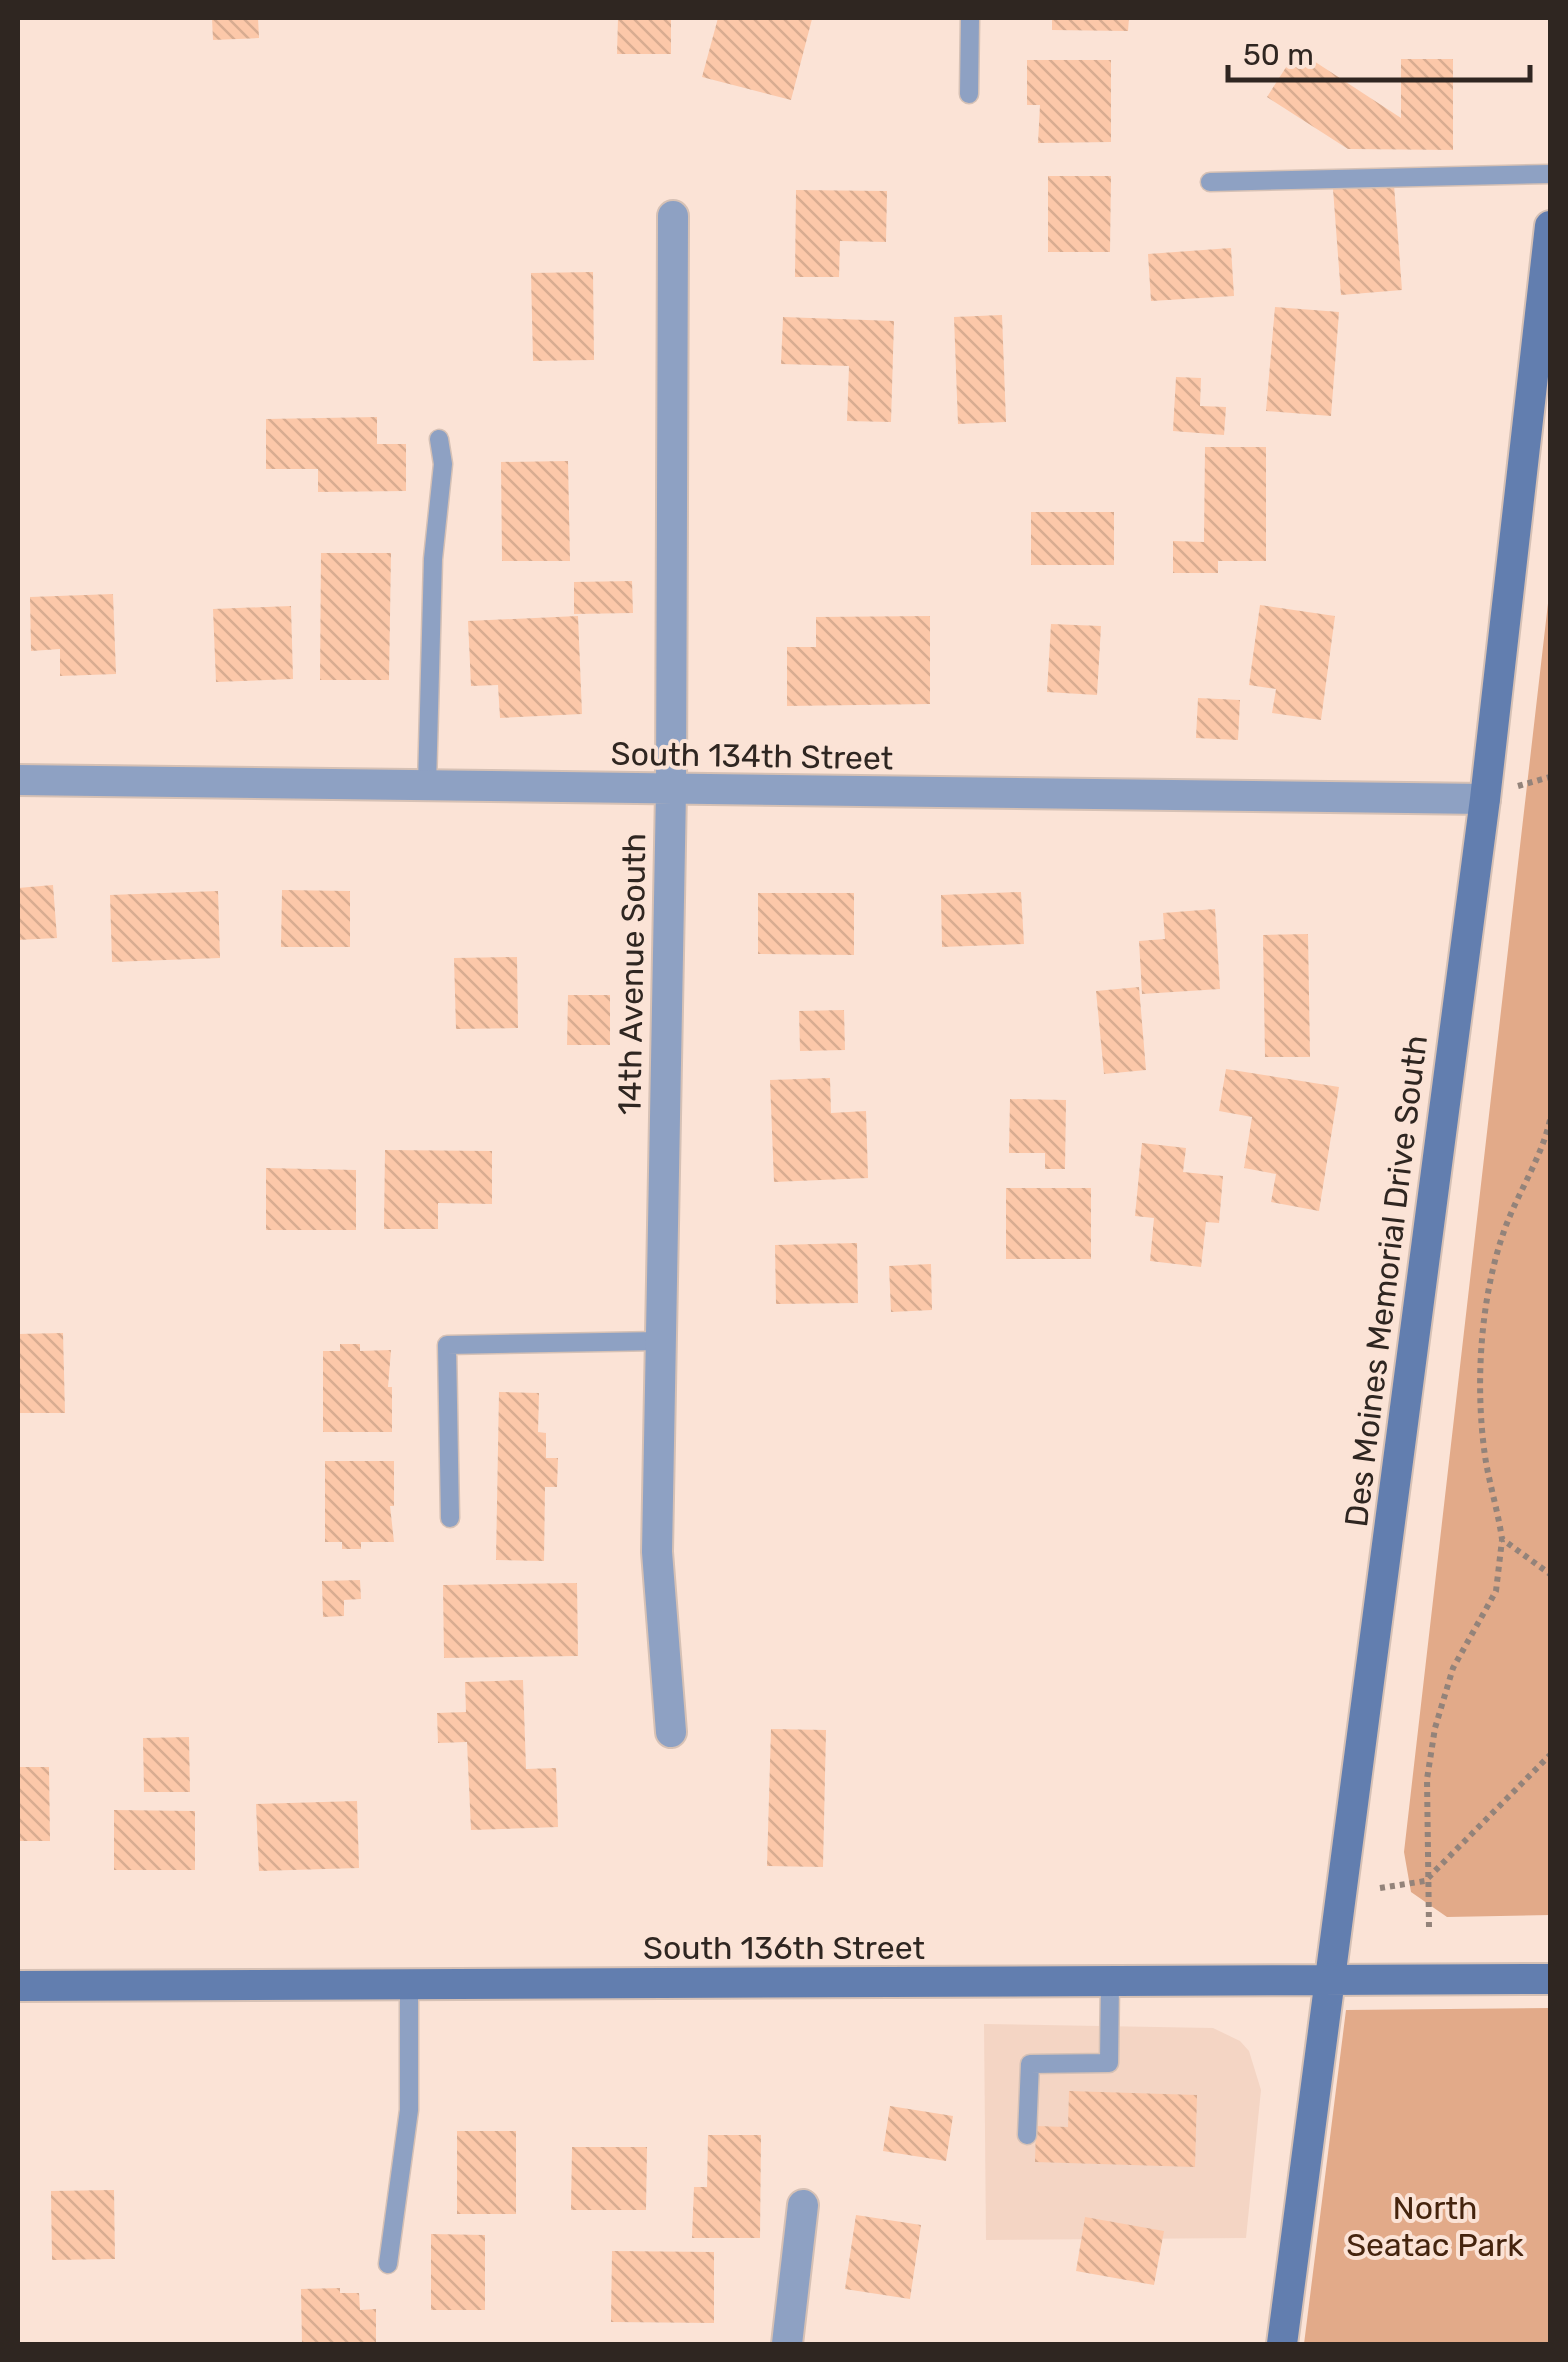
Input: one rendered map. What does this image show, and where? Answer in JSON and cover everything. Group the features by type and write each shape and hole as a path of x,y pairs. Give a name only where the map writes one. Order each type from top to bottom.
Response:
{"main road":[{"name":"Des Moines Memorial Drive South","path":"1282,2344 1485,799 1550,226"},
{"name":"South 136th Street","path":"18,1986 1330,1984 1550,1979"}],"street":[{"name":"14th Avenue South","path":"670,1732 657,1552 672,791 673,216"},
{"name":"South 134th Street","path":"18,780 1485,799"},
{"path":"787,2344 803,2205"}],"lane":[{"path":"969,94 970,18"},
{"path":"1210,182 1550,174"},
{"path":"427,785 433,559 443,464 439,439"},
{"path":"450,1518 447,1344 659,1341"},
{"path":"1027,2135 1030,2064 1109,2063 1110,1982"},
{"path":"388,2264 409,2110 409,1984"}],"path":[{"path":"1429,1927 1425,1881 1427,1779 1435,1728 1453,1668 1472,1641 1496,1591 1502,1539 1486,1459 1482,1347 1502,1236 1550,1120"},
{"path":"1502,1539 1550,1574"},
{"path":"1380,1888 1425,1881 1550,1755"}],"shaded area":[{"path":"984,2024 1213,2028 1240,2041 1249,2051 1261,2090 1246,2238 986,2240"}],"green space":[{"path":"1550,586 1550,1915 1447,1917 1411,1892 1404,1852"},
{"name":"North Seatac Park","path":"1550,2008 1550,2344 1304,2344 1346,2010"}],"building":[{"path":"212,18 258,18 259,38 213,40"},
{"path":"618,18 671,18 671,54 617,54"},
{"path":"718,18 812,19 791,100 702,77"},
{"path":"1052,18 1129,18 1128,31 1052,30"},
{"path":"1297,50 1401,118 1401,59 1453,59 1453,150 1348,149 1267,97"},
{"path":"1027,60 1111,60 1111,142 1038,143 1040,105 1027,105"},
{"path":"1048,176 1111,176 1110,252 1048,252"},
{"path":"1394,185 1402,290 1341,295 1333,189"},
{"path":"796,190 887,191 886,242 840,241 839,277 795,277"},
{"path":"1231,248 1234,296 1151,301 1148,254"},
{"path":"593,272 594,360 533,361 531,273"},
{"path":"1275,307 1339,312 1331,416 1266,411"},
{"path":"1002,315 1006,422 958,424 954,317"},
{"path":"783,317 894,321 891,422 847,421 849,366 781,364"},
{"path":"1176,377 1201,378 1200,406 1226,407 1224,435 1173,431"},
{"path":"377,417 377,444 406,444 406,491 318,492 318,469 266,469 266,419"},
{"path":"1205,447 1266,447 1266,561 1218,561 1218,573 1173,573 1173,541 1204,542"},
{"path":"568,461 570,561 502,561 501,462"},
{"path":"1031,512 1114,512 1114,565 1031,565"},
{"path":"321,553 391,553 389,680 320,680"},
{"path":"632,581 633,613 574,614 574,582"},
{"path":"113,594 116,674 60,676 60,649 31,651 30,597"},
{"path":"1260,605 1335,616 1321,720 1272,713 1276,689 1249,685"},
{"path":"291,606 293,679 216,682 213,609"},
{"path":"578,616 582,714 500,718 498,685 471,686 468,621"},
{"path":"930,616 930,704 787,706 787,647 816,647 816,617"},
{"path":"1051,624 1101,626 1097,695 1047,692"},
{"path":"1198,698 1240,700 1238,740 1196,738"},
{"path":"53,885 57,938 18,940 18,888"},
{"path":"282,890 350,891 350,947 281,947"},
{"path":"218,891 220,958 112,962 110,895"},
{"path":"1021,892 1024,944 942,947 941,895"},
{"path":"758,893 854,893 854,955 758,954"},
{"path":"1215,909 1220,989 1142,994 1139,941 1165,939 1163,913"},
{"path":"1308,934 1310,1057 1265,1057 1263,935"},
{"path":"517,957 518,1028 456,1029 454,958"},
{"path":"1139,987 1146,1070 1104,1074 1096,991"},
{"path":"568,995 610,995 610,1045 567,1045"},
{"path":"844,1010 845,1050 800,1051 799,1011"},
{"path":"1226,1069 1339,1087 1319,1211 1271,1202 1276,1174 1244,1168 1252,1117 1219,1111"},
{"path":"830,1078 831,1113 866,1111 868,1178 774,1182 770,1080"},
{"path":"1010,1099 1066,1100 1065,1169 1045,1169 1045,1153 1009,1153"},
{"path":"1142,1143 1186,1148 1183,1172 1223,1176 1219,1223 1206,1222 1201,1267 1150,1261 1154,1218 1135,1216"},
{"path":"385,1150 492,1151 492,1204 438,1203 438,1229 384,1229"},
{"path":"266,1168 356,1170 356,1230 266,1230"},
{"path":"1006,1188 1091,1188 1091,1259 1006,1259"},
{"path":"857,1243 858,1303 776,1304 775,1245"},
{"path":"931,1264 932,1310 891,1312 889,1266"},
{"path":"63,1333 65,1413 18,1413 18,1334"},
{"path":"340,1344 360,1344 360,1351 391,1350 388,1387 392,1387 392,1432 323,1432 323,1351 340,1351"},
{"path":"499,1392 539,1393 538,1432 546,1433 546,1458 558,1458 557,1487 545,1487 544,1561 496,1560"},
{"path":"325,1461 394,1461 394,1506 390,1506 394,1542 361,1542 361,1549 342,1549 342,1542 325,1542"},
{"path":"360,1580 361,1599 344,1600 344,1616 323,1617 322,1581"},
{"path":"577,1583 578,1656 444,1658 443,1585"},
{"path":"523,1680 526,1769 556,1768 558,1827 471,1830 467,1742 438,1743 437,1713 466,1712 465,1682"},
{"path":"771,1729 826,1730 823,1867 767,1866"},
{"path":"189,1737 190,1792 144,1792 143,1738"},
{"path":"18,1767 49,1767 50,1841 18,1841"},
{"path":"357,1801 359,1868 259,1871 256,1804"},
{"path":"114,1810 195,1811 195,1870 114,1870"},
{"path":"1069,2091 1197,2095 1195,2167 1035,2162 1036,2126 1068,2127"},
{"path":"890,2106 953,2116 946,2161 883,2151"},
{"path":"457,2131 516,2131 516,2214 457,2214"},
{"path":"708,2135 761,2135 760,2238 692,2238 694,2187 707,2187"},
{"path":"572,2147 647,2147 646,2210 571,2210"},
{"path":"114,2190 115,2259 52,2260 51,2191"},
{"path":"856,2215 921,2225 910,2299 845,2289"},
{"path":"1085,2217 1164,2231 1154,2285 1076,2271"},
{"path":"431,2234 485,2235 485,2310 431,2310"},
{"path":"612,2251 714,2252 714,2323 611,2322"},
{"path":"340,2288 340,2293 359,2293 360,2310 376,2309 376,2344 302,2344 301,2289"}]}
